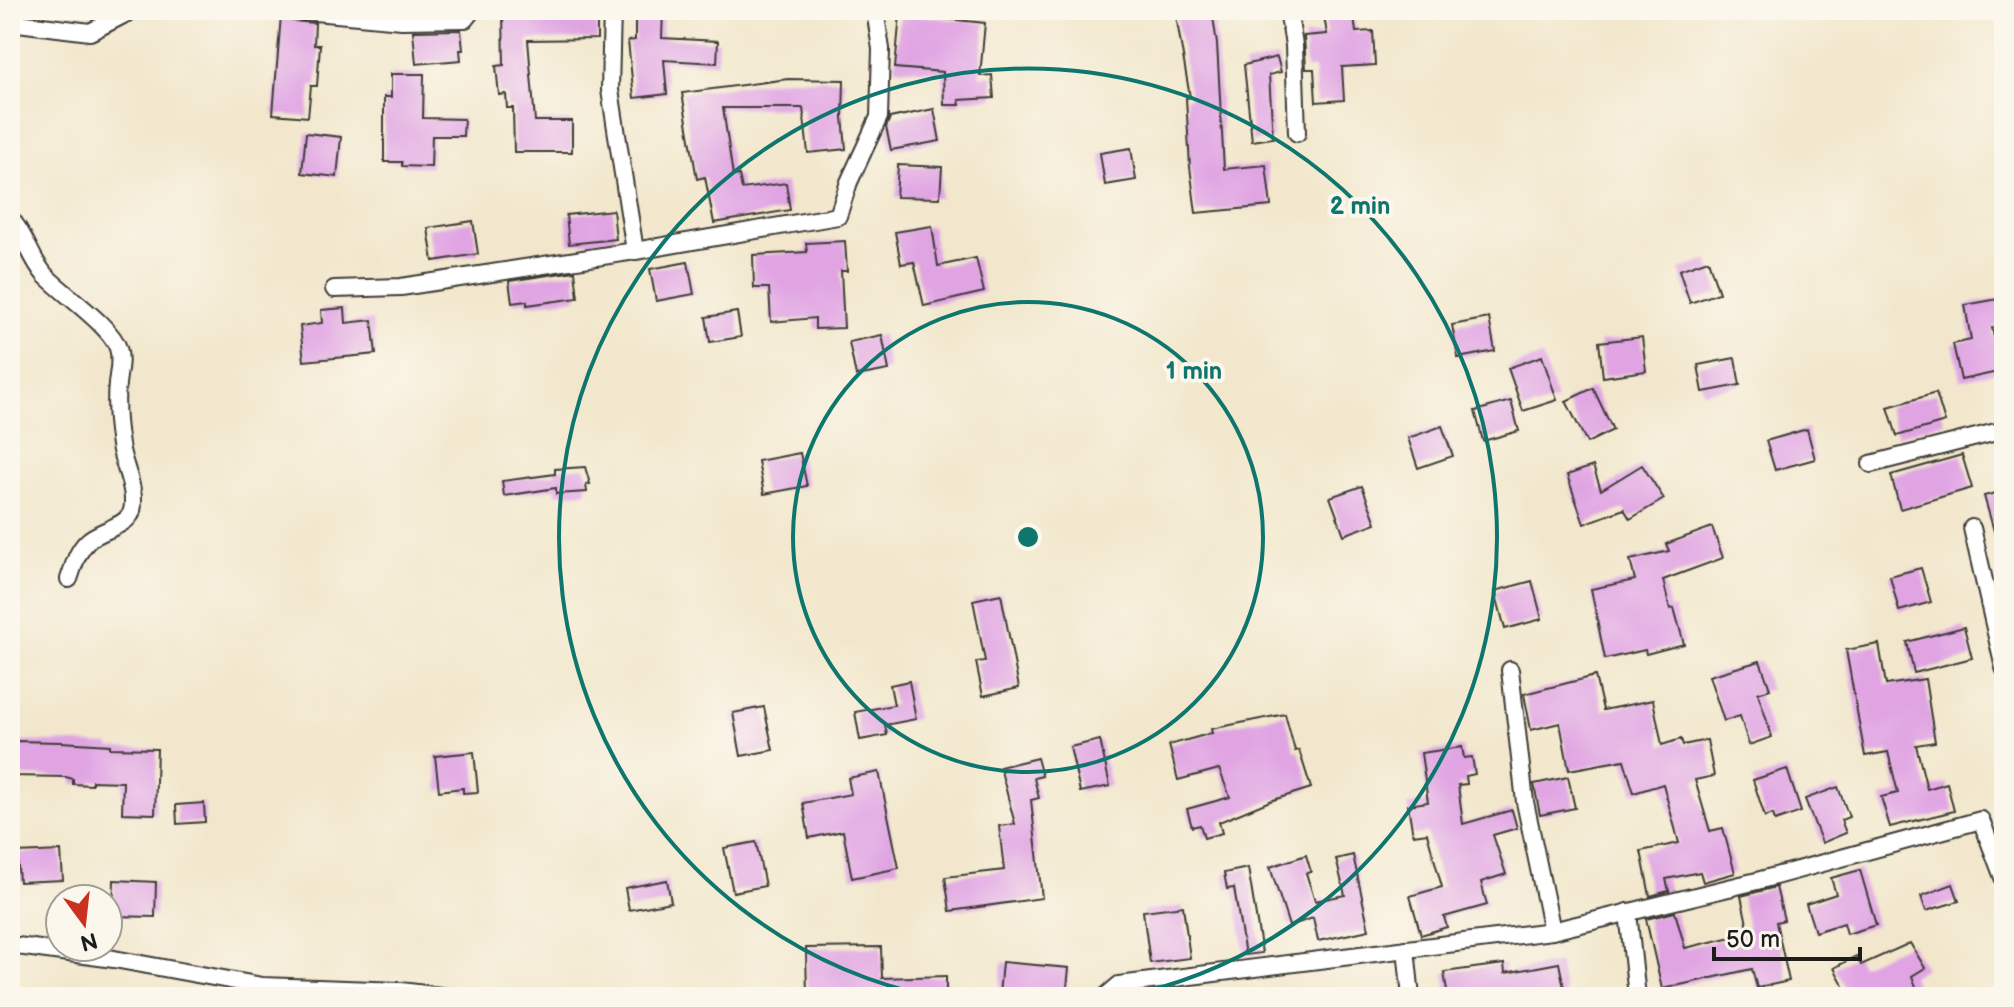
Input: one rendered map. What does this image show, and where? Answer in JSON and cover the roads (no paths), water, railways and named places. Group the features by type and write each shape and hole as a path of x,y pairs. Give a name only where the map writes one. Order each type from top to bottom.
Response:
{"street":[{"path":"10,22 90,32 133,10"},
{"path":"293,10 417,20 465,19 472,10"},
{"path":"612,10 610,90 635,251"},
{"path":"334,289 401,287 838,216 849,182 879,117 881,49 875,10"},
{"path":"1288,10 1294,45 1297,133"},
{"path":"10,218 19,227 43,273 108,332 118,346 120,361 116,386 120,446 132,490 132,509 119,524 96,534 85,543 69,579"},
{"path":"1871,464 2004,430"},
{"path":"1972,528 2004,668"},
{"path":"1510,670 1525,802 1552,931"},
{"path":"1105,997 1119,985 1552,931 1757,881 1981,820 2004,880"},
{"path":"1628,912 1637,997"},
{"path":"10,945 114,959 262,986 401,991 448,997"},
{"path":"1406,949 1411,997"}]}
